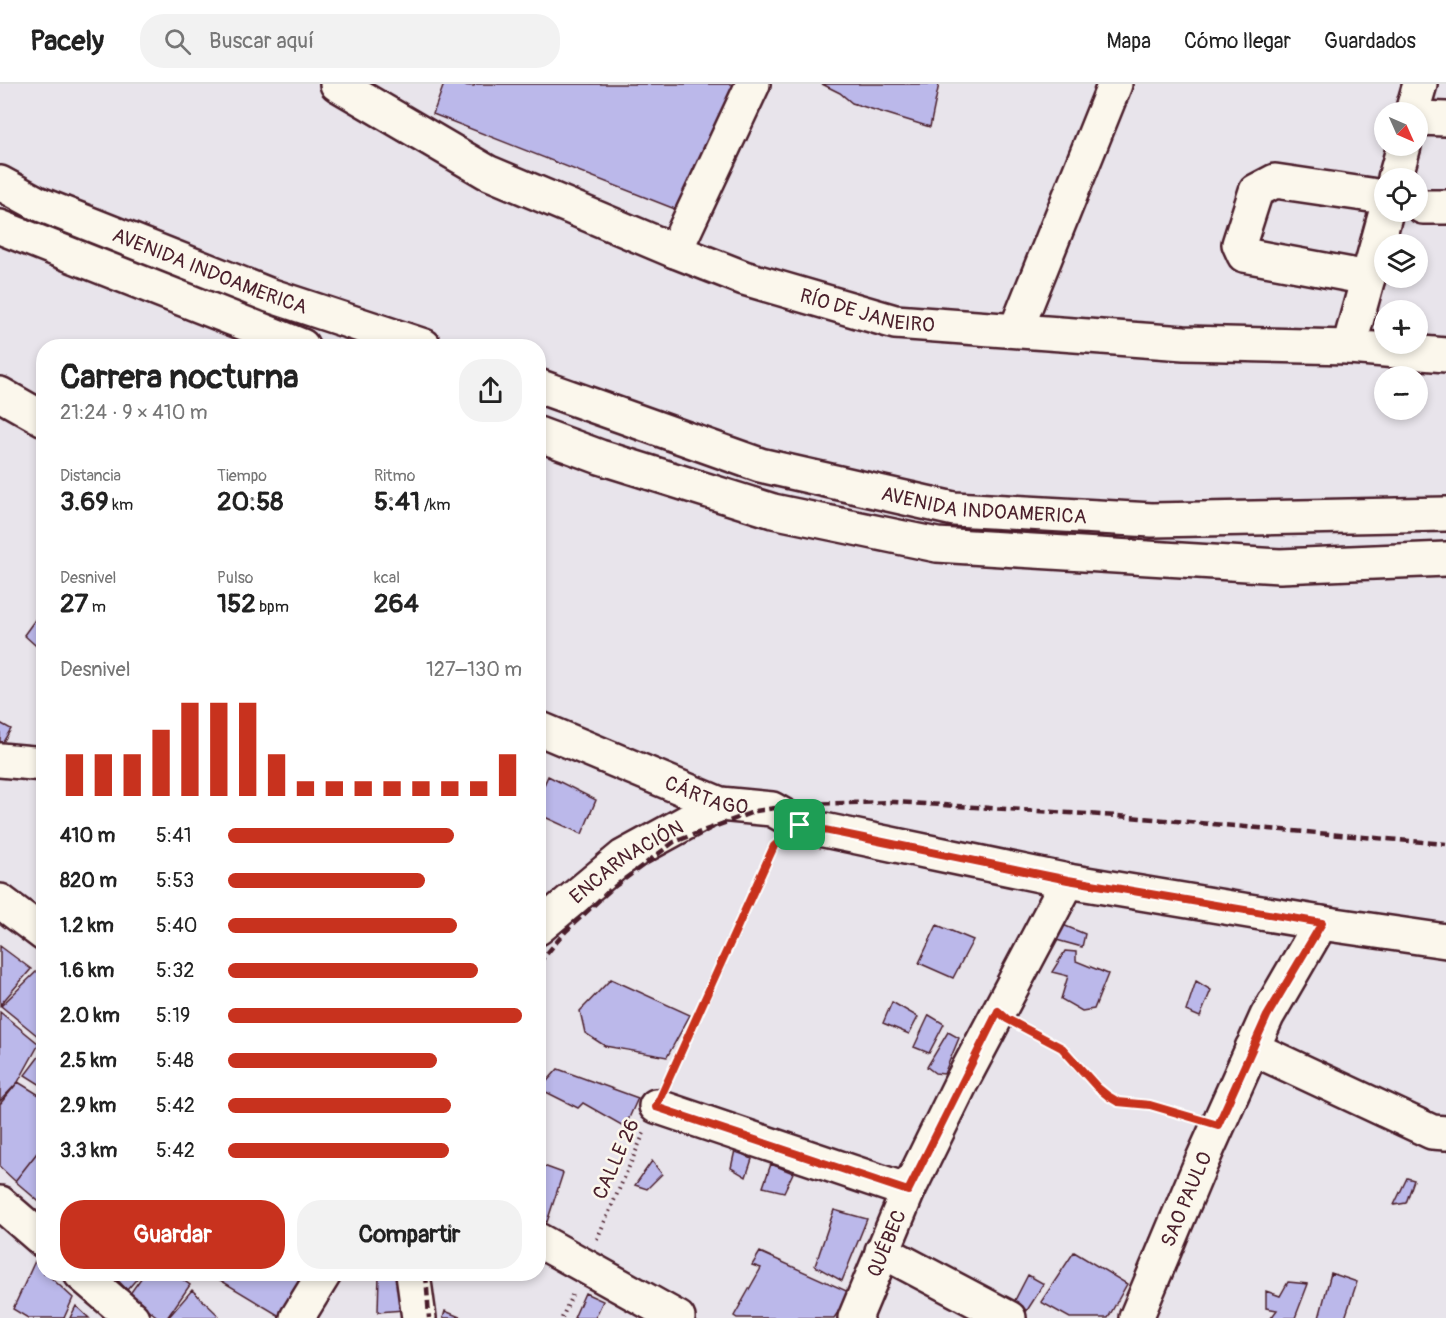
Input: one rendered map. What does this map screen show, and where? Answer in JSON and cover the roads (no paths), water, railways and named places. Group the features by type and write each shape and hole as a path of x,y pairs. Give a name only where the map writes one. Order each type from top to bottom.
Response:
{"street":[{"name":"RÍO DE JANEIRO","path":"337,84 487,172 744,278 895,322 1184,343 1349,347 1446,355"},
{"path":"675,251 753,84"},
{"path":"1016,330 1115,84"},
{"path":"1415,102 1420,84"},
{"path":"1428,118 1446,119"},
{"path":"1368,278 1244,255 1239,244 1256,191 1275,181 1374,196"},
{"name":"AVENIDA INDOAMERICA","path":"0,183 37,203 269,295 403,339"},
{"path":"1349,347 1383,222"},
{"name":"AVENIDA INDOAMERICA","path":"0,227 284,339"},
{"name":"AVENIDA INDOAMERICA","path":"546,389 760,465 954,509 1152,520 1446,514"},
{"path":"0,394 36,414"},
{"name":"AVENIDA INDOAMERICA","path":"546,437 600,457 773,511 937,545 1280,566 1446,559"},
{"name":"CÁRTAGO","path":"546,731 720,804 771,809 800,825 1068,880 1322,923 1446,941"},
{"path":"0,760 36,763"},
{"name":"ENCARNACIÓN","path":"546,921 623,857 720,804"},
{"name":"QUÉBEC","path":"855,1318 908,1191 998,1011 1068,880"},
{"path":"0,901 36,928"},
{"name":"SAO PAULO","path":"1137,1318 1252,1048 1267,1016 1322,923"},
{"path":"1252,1048 1432,1132 1446,1133"},
{"path":"656,1107 908,1191"},
{"path":"0,1203 36,1234"},
{"path":"546,1244 678,1318"},
{"path":"882,1251 1009,1318"},
{"path":"89,1281 132,1318"},
{"path":"297,1318 320,1281"},
{"path":"414,1281 419,1318"}],"railway":[{"path":"546,955 566,931 610,890 674,842 756,811 801,804 894,802 1118,816 1446,844"},
{"path":"426,1281 429,1318"}]}
